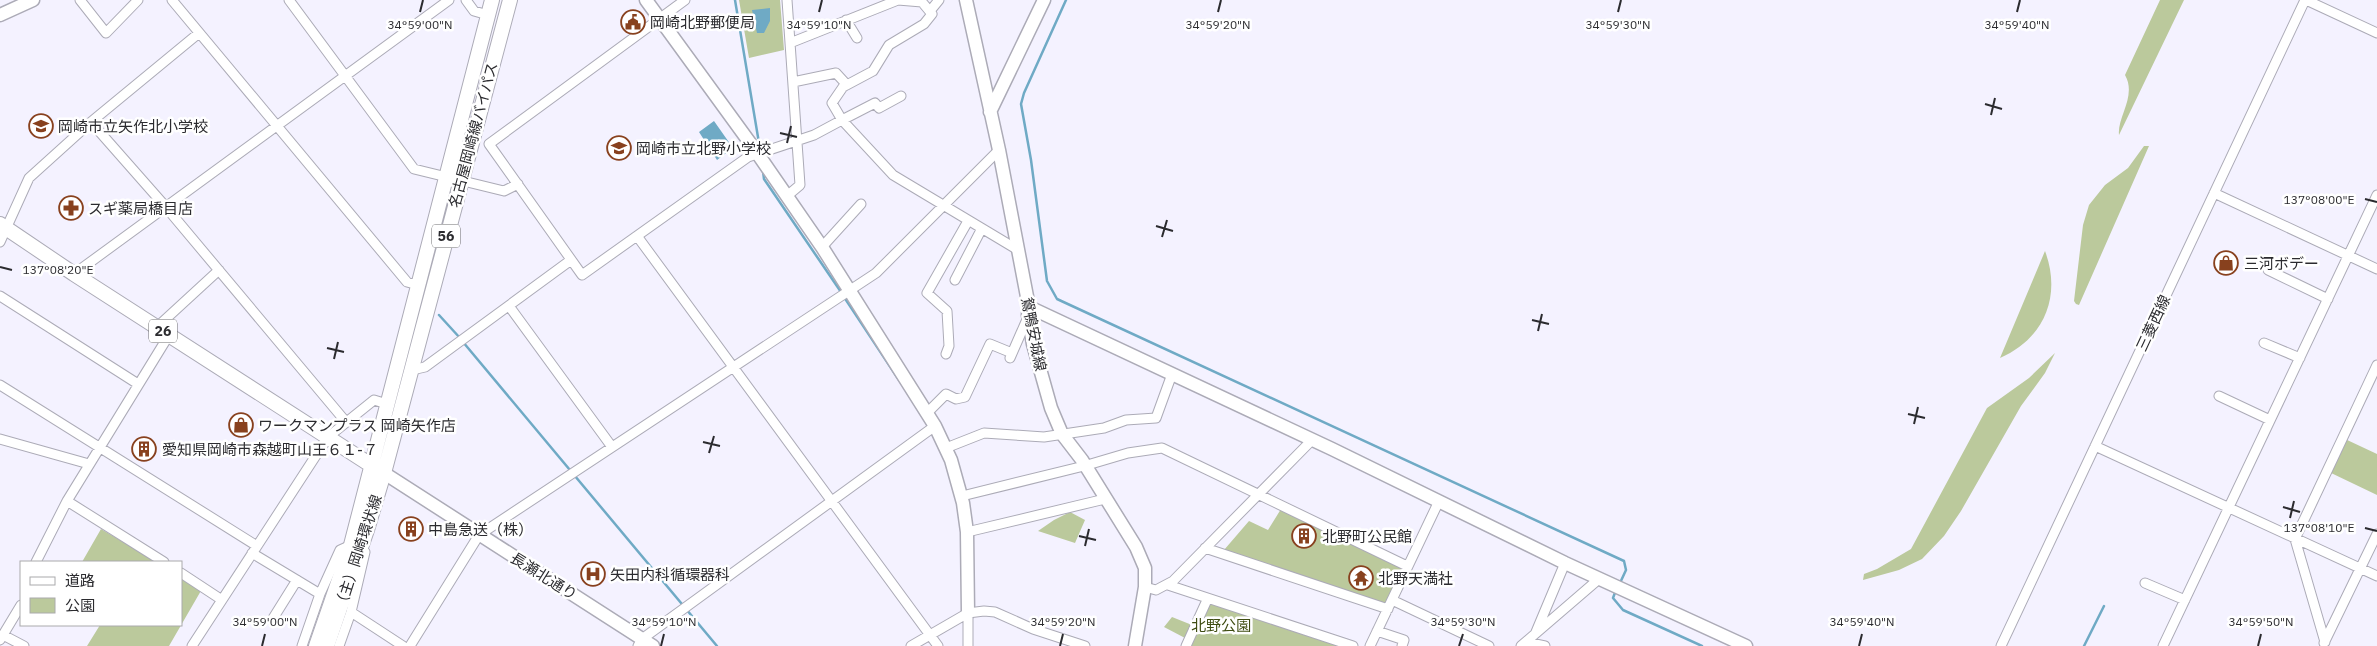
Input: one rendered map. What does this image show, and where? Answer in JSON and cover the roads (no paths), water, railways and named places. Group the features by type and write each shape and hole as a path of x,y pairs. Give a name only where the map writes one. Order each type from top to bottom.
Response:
{"main road":[{"name":"名古屋岡崎線バイパス","path":"371,465 492,0"},
{"name":"名古屋岡崎線バイパス","path":"384,473 510,0"},
{"name":"26","path":"3,226 74,274 384,473"},
{"name":"（主）岡崎環状線","path":"316,646 350,544 371,465"},
{"name":"（主）岡崎環状線","path":"327,646 367,530 384,473"}],"street":[{"path":"84,1 106,33 138,0"},
{"path":"172,0 407,282 418,284"},
{"path":"289,0 414,169 504,191 518,184"},
{"path":"74,274 449,0"},
{"path":"466,0 474,11 488,14"},
{"path":"646,0 788,196 927,413 946,448 962,496 967,532 968,646"},
{"path":"685,0 489,144 582,275 719,177 757,153 796,139 814,135 875,102 879,108 901,96"},
{"path":"787,0 800,185 788,196"},
{"path":"790,42 898,0 922,2 932,14 924,24 889,45 873,71 843,87 832,103 842,120 893,174 943,204 981,230 1018,250"},
{"path":"930,11 939,0"},
{"name":"鴛鴨安城線","path":"966,0 999,150 1029,312 1051,408 1062,434 1136,547 1145,568 1145,587 1135,646"},
{"path":"990,112 1044,0"},
{"path":"2306,0 2377,33"},
{"name":"三菱西線","path":"2001,646 2306,0"},
{"path":"0,15 28,1"},
{"path":"846,20 857,38"},
{"path":"0,242 3,226 29,178 91,122 199,33"},
{"path":"793,82 836,73 847,85"},
{"path":"91,122 165,206 346,422"},
{"path":"410,646 480,535 876,273 999,150"},
{"path":"2214,193 2377,269"},
{"path":"2163,646 2377,195"},
{"path":"822,247 862,204"},
{"path":"946,354 949,346 947,311 927,293 968,222"},
{"path":"955,280 981,230"},
{"path":"637,236 732,368 938,646"},
{"path":"412,370 425,367 571,260"},
{"path":"37,561 67,501 138,384 163,331 219,270"},
{"path":"2268,270 2328,298"},
{"path":"0,296 138,384"},
{"path":"508,306 612,447"},
{"path":"927,413 946,394 956,399 965,397 990,344 1011,356 1029,312 1172,374 1565,563 1746,646"},
{"path":"2264,343 2300,358"},
{"path":"2324,644 2295,539 2377,365"},
{"path":"946,448 984,434 1044,437 1104,428 1126,420 1156,418 1172,374"},
{"path":"0,385 99,447 320,594"},
{"path":"2219,396 2270,420"},
{"path":"192,646 328,437 374,400 387,404"},
{"path":"644,644 935,426"},
{"path":"0,439 89,464"},
{"path":"1145,587 1156,590 1168,585 1312,440"},
{"path":"2095,446 2377,576"},
{"path":"962,496 1084,466 1128,453 1162,448 1407,566"},
{"name":"長瀬北通り","path":"384,473 644,644"},
{"path":"967,532 1105,499"},
{"path":"67,501 162,561"},
{"path":"1370,646 1439,501"},
{"path":"339,646 351,612 366,549 367,530"},
{"path":"2324,644 2377,534"},
{"path":"302,646 320,594 340,550 350,544"},
{"path":"1205,548 1388,609"},
{"path":"1534,635 1565,563"},
{"path":"182,574 222,600"},
{"path":"1524,644 1600,578"},
{"path":"272,620 297,580"},
{"path":"2145,582 2185,600"},
{"path":"1168,585 1207,600 1352,646"},
{"path":"1186,646 1207,600"},
{"path":"1392,600 1489,646"},
{"path":"20,607 2,638 24,646"},
{"path":"351,612 403,646"},
{"path":"911,646 968,612 995,612 1033,629 1085,646"},
{"path":"1377,631 1404,640 1402,646"},
{"path":"1524,644 1545,646"}],"water":[{"path":"770,8 770,21 764,33 757,33 752,10"},
{"path":"714,121 733,148 717,160 699,132"}],"waterway":[{"path":"735,0 760,149"},
{"path":"1066,0 1024,93 1021,104 1031,160 1047,281 1057,299 1624,561 1626,570 1620,583"},
{"path":"763,171 764,179 841,292"},
{"path":"844,297 899,380"},
{"path":"439,315 460,338"},
{"path":"463,342 717,646"},
{"path":"1616,590 1613,598 1623,610 1702,646"},
{"path":"2084,646 2104,606"}],"place":[{"name":"岡崎北野郵便局","path":"633,22"},
{"name":"岡崎市立矢作北小学校","path":"41,126"},
{"name":"岡崎市立北野小学校","path":"619,148"},
{"name":"スギ薬局橋目店","path":"71,208"},
{"name":"三河ボデー","path":"2226,263"},
{"name":"ワークマンプラス 岡崎矢作店","path":"241,425"},
{"name":"愛知県岡崎市森越町山王６１‐７","path":"144,449"},
{"name":"中島急送（株）","path":"411,529"},
{"name":"北野町公民館","path":"1304,536"},
{"name":"矢田内科循環器科","path":"593,574"},
{"name":"北野天満社","path":"1361,578"}],"park label":[{"name":"北野公園","path":"1221,625"}]}
